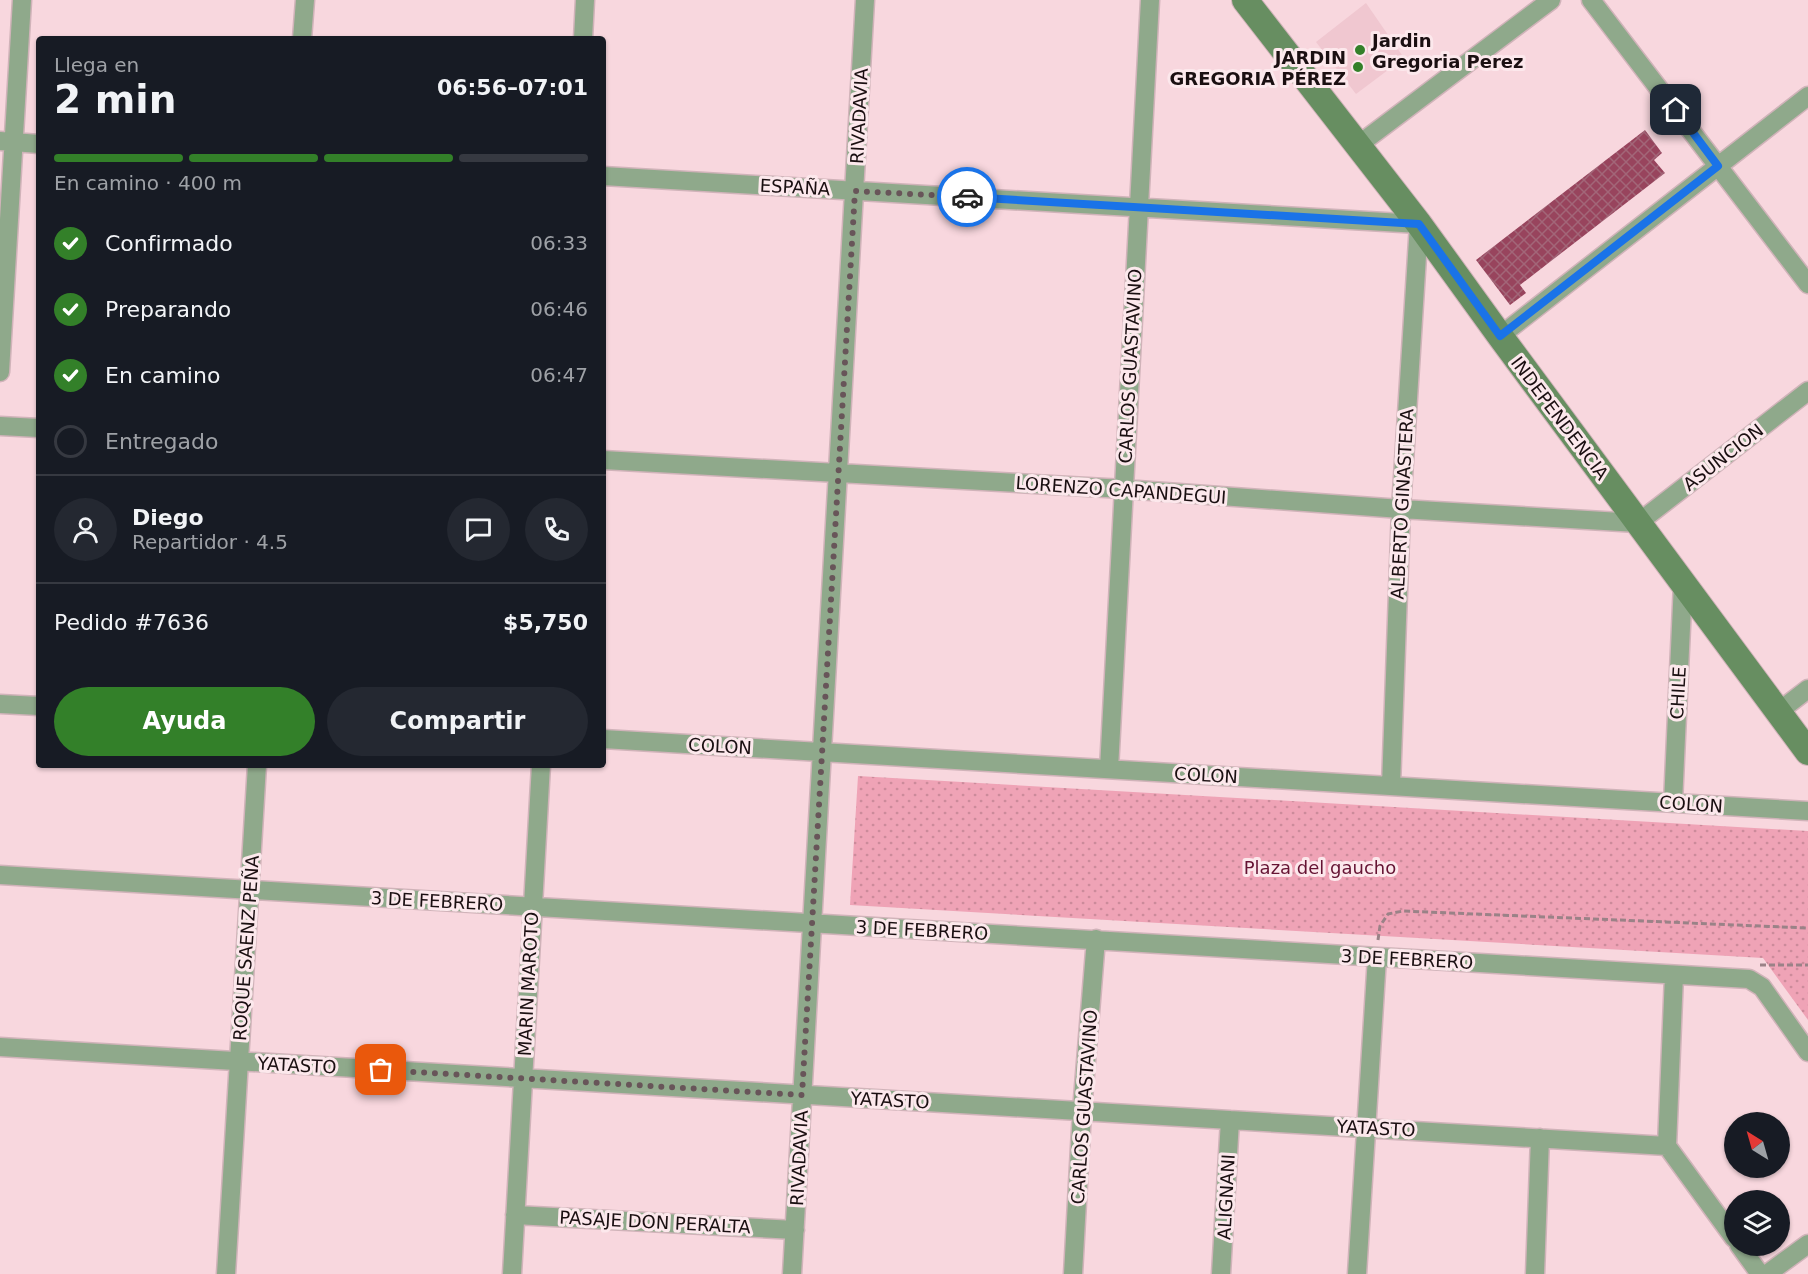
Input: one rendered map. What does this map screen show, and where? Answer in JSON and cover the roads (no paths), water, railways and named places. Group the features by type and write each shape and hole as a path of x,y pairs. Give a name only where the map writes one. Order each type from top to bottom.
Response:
{"main road":[{"name":"INDEPENDENCIA","path":"1245,0 1419,224 1808,752"}],"street":[{"path":"0,372 7,142 22,0"},
{"path":"302,36 305,0"},
{"path":"583,36 585,0"},
{"name":"RIVADAVIA","path":"792,1274 865,0"},
{"name":"CARLOS GUASTAVINO","path":"1109,769 1150,0"},
{"path":"1357,146 1551,0"},
{"path":"1591,0 1808,284"},
{"path":"1500,336 1808,96"},
{"path":"7,142 36,144"},
{"name":"ESPAÑA","path":"606,176 1419,224"},
{"name":"ALBERTO GINASTERA","path":"1391,786 1401,509 1419,224"},
{"name":"ASUNCION","path":"1638,523 1808,391"},
{"path":"0,426 36,428"},
{"name":"LORENZO CAPANDEGUI","path":"606,460 1124,489 1638,523"},
{"name":"CHILE","path":"1673,803 1683,583"},
{"path":"1779,712 1808,689"},
{"path":"0,704 36,706"},
{"name":"COLON","path":"606,739 1808,811"},
{"name":"ROQUE SAENZ PEÑA","path":"226,1274 257,768"},
{"name":"MARIN MAROTO","path":"512,1274 541,768"},
{"name":"3 DE FEBRERO","path":"0,875 1749,979 1762,987 1808,1052"},
{"name":"CARLOS GUASTAVINO","path":"1073,1274 1082,1111 1096,939"},
{"path":"1357,1274 1377,957"},
{"path":"1674,975 1667,1146 1724,1224"},
{"name":"YATASTO","path":"0,1047 1667,1146"},
{"name":"ALIGNANI","path":"1221,1274 1230,1120"},
{"path":"1535,1274 1540,1138"},
{"name":"PASAJE DON PERALTA","path":"515,1215 795,1230"},
{"path":"1767,1274 1808,1244"},
{"path":"1747,1256 1760,1274"}],"place":[{"name":"Jardin Gregoria Perez","path":"1360,50"},
{"name":"JARDIN GREGORIA PÉREZ","path":"1358,67"}],"park label":[{"name":"Plaza del gaucho","path":"1320,867"}]}
